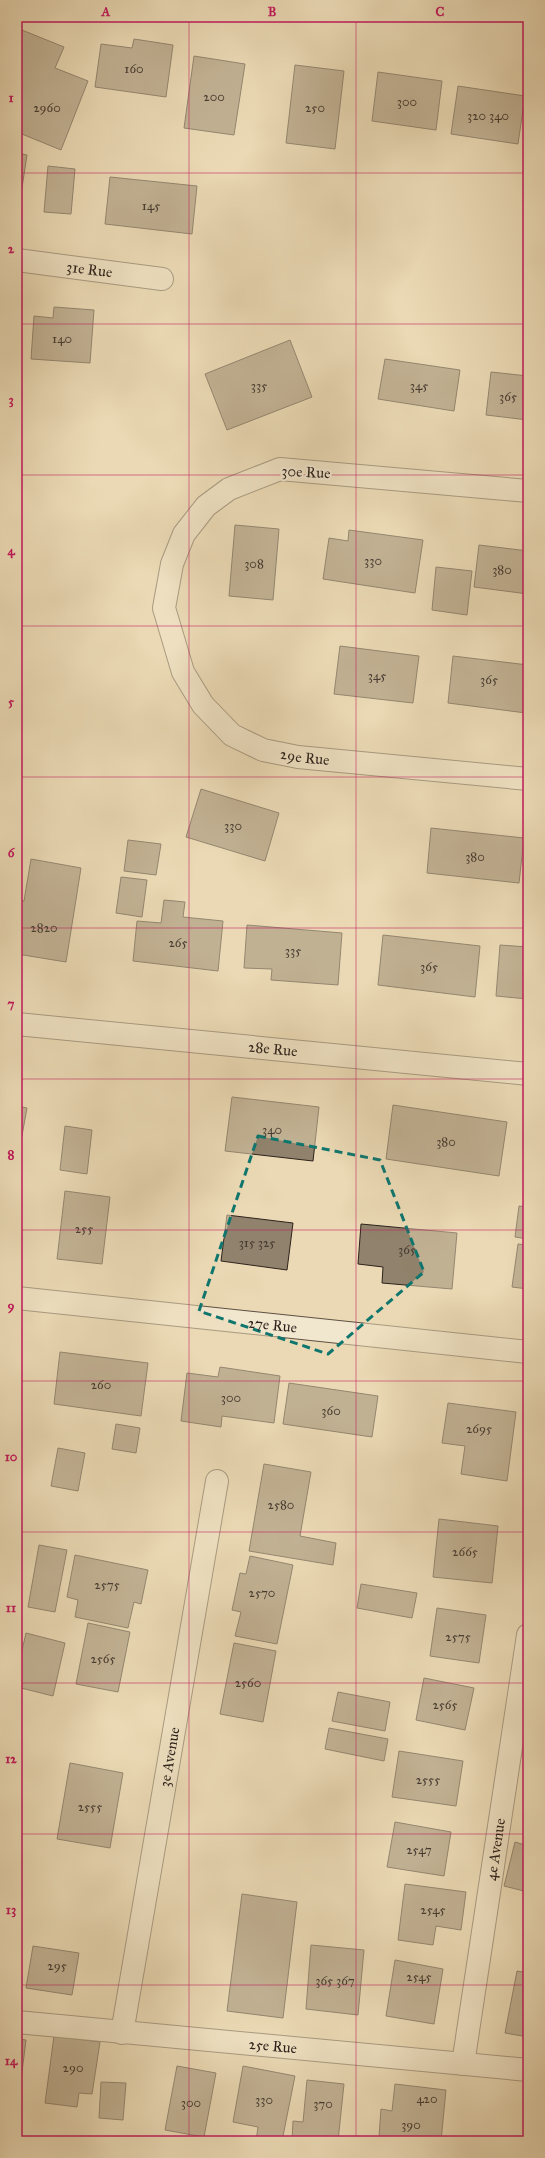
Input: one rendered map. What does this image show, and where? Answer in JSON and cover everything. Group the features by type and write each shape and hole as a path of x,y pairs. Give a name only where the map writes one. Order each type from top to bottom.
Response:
{"street":[{"name":"31e Rue","path":"17,260 162,279"},
{"name":"30e Rue","path":"164,608 172,564 184,534 206,506 229,489 280,469 528,491"},
{"name":"29e Rue","path":"164,608 183,672 203,705 232,735 263,750 298,757 528,779"},
{"name":"28e Rue","path":"17,1024 528,1074"},
{"name":"27e Rue","path":"17,1298 528,1352"},
{"name":"3e Avenue","path":"122,2033 217,1481"},
{"name":"4e Avenue","path":"463,2064 528,1635"},
{"name":"25e Rue","path":"17,2022 528,2070"}],"highlighted area":[{"path":"258,1136 380,1160 424,1272 328,1354 199,1311"}],"building":[{"path":"17,28 64,47 55,68 88,81 61,150 17,132"},
{"path":"134,39 173,45 166,97 95,87 101,44 132,48"},
{"path":"194,56 245,64 234,135 184,128"},
{"path":"295,65 344,71 335,149 286,143"},
{"path":"378,72 442,81 436,130 372,121"},
{"path":"458,86 525,96 518,144 451,134"},
{"path":"17,153 27,155 19,207 17,207"},
{"path":"48,166 75,169 71,214 44,212"},
{"path":"110,177 197,186 192,234 105,224"},
{"path":"54,307 94,310 90,363 31,359 34,316 53,318"},
{"path":"290,340 312,397 227,430 205,374"},
{"path":"385,359 460,370 454,411 378,399"},
{"path":"491,372 528,376 528,420 486,415"},
{"path":"235,525 279,529 273,600 229,596"},
{"path":"349,530 423,540 415,593 323,579 329,538 348,541"},
{"path":"479,545 528,551 528,594 474,587"},
{"path":"436,567 472,571 467,615 432,610"},
{"path":"340,646 419,656 413,703 334,694"},
{"path":"453,656 528,665 526,713 448,703"},
{"path":"201,789 279,813 265,861 186,837"},
{"path":"431,828 524,838 519,883 427,873"},
{"path":"128,840 161,844 156,875 124,871"},
{"path":"31,859 81,868 66,962 17,954 17,900 24,901"},
{"path":"121,877 147,880 142,917 116,913"},
{"path":"164,900 185,902 183,917 223,921 218,971 133,961 137,921 161,923"},
{"path":"247,925 342,933 338,985 271,980 272,969 244,968"},
{"path":"383,935 480,946 475,997 378,985"},
{"path":"500,945 528,947 528,999 496,996"},
{"path":"232,1097 319,1107 313,1161 225,1151"},
{"path":"393,1105 507,1122 499,1176 386,1159"},
{"path":"17,1106 27,1108 21,1141 17,1140"},
{"path":"65,1126 92,1130 87,1174 60,1170"},
{"path":"65,1191 110,1197 102,1264 57,1259"},
{"path":"519,1206 528,1207 528,1239 515,1237"},
{"path":"227,1215 293,1223 287,1270 221,1261"},
{"path":"361,1224 457,1233 452,1289 382,1283 383,1267 358,1264"},
{"path":"518,1244 528,1245 528,1289 512,1287"},
{"path":"60,1352 148,1363 141,1416 54,1404"},
{"path":"220,1367 280,1376 274,1423 222,1416 221,1427 181,1421 187,1373 218,1377"},
{"path":"289,1383 378,1396 372,1437 283,1424"},
{"path":"448,1403 516,1412 507,1481 461,1474 465,1446 442,1443"},
{"path":"116,1424 140,1428 136,1453 112,1449"},
{"path":"58,1448 85,1453 78,1491 51,1486"},
{"path":"264,1464 311,1472 300,1536 336,1543 333,1565 249,1551"},
{"path":"439,1519 498,1526 492,1583 433,1577"},
{"path":"39,1545 67,1550 55,1612 28,1607"},
{"path":"75,1555 148,1570 141,1604 134,1602 128,1628 75,1617 78,1600 67,1597"},
{"path":"250,1556 293,1565 277,1644 235,1636 241,1612 232,1610 240,1573 246,1574"},
{"path":"361,1584 417,1593 412,1618 357,1608"},
{"path":"17,1601 22,1602 17,1627"},
{"path":"437,1608 486,1615 479,1663 430,1656"},
{"path":"88,1623 130,1632 118,1692 76,1684"},
{"path":"26,1633 65,1643 53,1696 17,1687 17,1672"},
{"path":"234,1643 276,1651 263,1722 220,1714"},
{"path":"424,1678 474,1688 465,1730 416,1720"},
{"path":"338,1692 390,1702 385,1731 332,1721"},
{"path":"329,1728 388,1739 384,1761 325,1749"},
{"path":"399,1751 463,1761 456,1806 392,1797"},
{"path":"70,1763 123,1773 110,1848 57,1839"},
{"path":"528,1790 528,1812 525,1812"},
{"path":"395,1822 451,1832 444,1876 387,1867"},
{"path":"515,1842 528,1846 528,1892 504,1886"},
{"path":"405,1884 466,1892 461,1930 436,1926 433,1945 398,1940"},
{"path":"242,1894 297,1902 283,2018 227,2011"},
{"path":"311,1945 364,1950 358,2015 306,2009"},
{"path":"33,1946 79,1953 72,1995 26,1988"},
{"path":"395,1960 443,1969 434,2024 386,2016"},
{"path":"517,1971 528,1973 528,2037 505,2033"},
{"path":"54,2036 100,2042 92,2094 79,2093 77,2107 45,2103"},
{"path":"17,2039 26,2040 20,2088 17,2088"},
{"path":"177,2066 216,2073 204,2137 165,2130"},
{"path":"243,2066 295,2076 282,2141 256,2141 258,2127 233,2122"},
{"path":"307,2080 344,2084 338,2141 292,2141 293,2121 303,2122"},
{"path":"101,2082 126,2083 123,2120 99,2118"},
{"path":"395,2084 446,2090 441,2141 411,2141 379,2137 381,2109 392,2111"}]}
